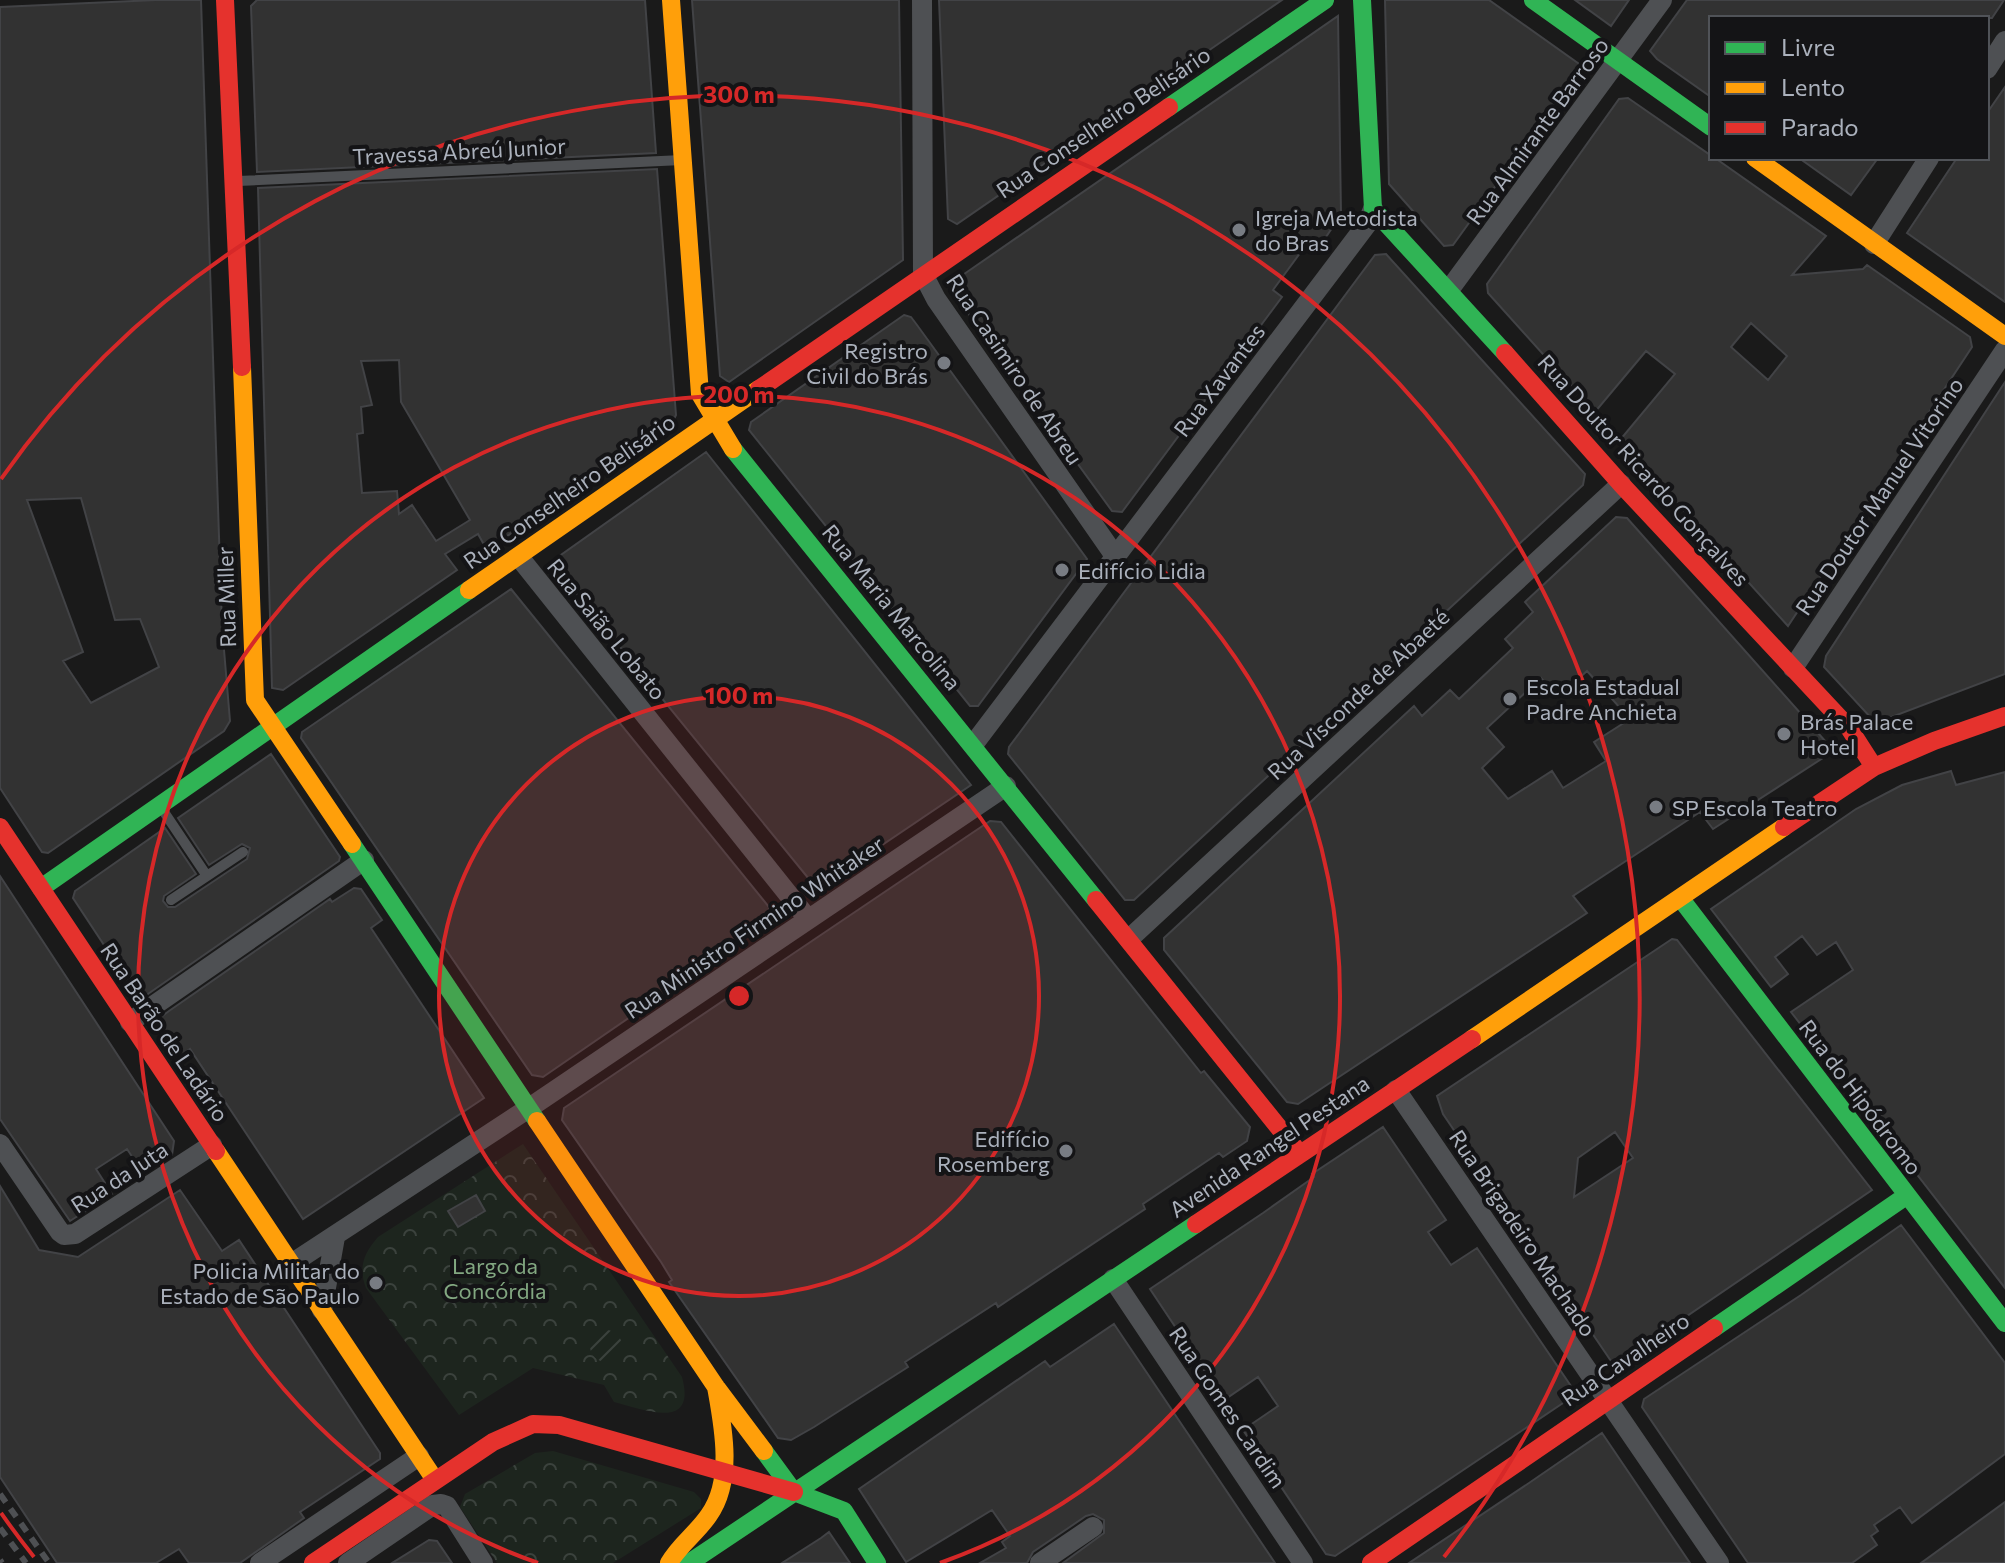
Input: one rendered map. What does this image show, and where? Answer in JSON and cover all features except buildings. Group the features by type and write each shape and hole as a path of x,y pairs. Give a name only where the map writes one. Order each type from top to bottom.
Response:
{"street":[{"name":"Rua Miller","path":"225,0 255,700 529,1108"},
{"name":"Rua Maria Marcolina","path":"671,0 700,394 713,419 731,446 1300,1154"},
{"name":"Rua Casimiro de Abreu","path":"922,0 923,274 936,299 1115,556"},
{"name":"Rua Conselheiro Belisário","path":"41,888 713,419 1325,0"},
{"path":"1362,0 1373,209"},
{"path":"1533,0 1709,126"},
{"name":"Rua Almirante Barroso","path":"1449,290 1662,0"},
{"path":"1989,66 2005,41"},
{"path":"1758,160 2005,336"},
{"path":"1874,244 1928,160"},
{"name":"Rua Doutor Ricardo Gonçalves","path":"1373,209 1621,484 1849,728 1874,767"},
{"name":"Rua Xavantes","path":"973,745 1359,235 1373,209"},
{"name":"Rua Doutor Manuel Vitorino","path":"1793,668 2005,350"},
{"name":"Rua Visconde de Abaeté","path":"1129,939 1621,484"},
{"name":"Rua Saião Lobato","path":"519,557 808,919"},
{"name":"Avenida Rangel Pestana","path":"689,1563 1681,899 1831,794 1874,767 1934,741 2005,716"},
{"name":"Rua Ministro Firmino Whitaker","path":"529,1108 1006,786"},
{"name":"Rua Barão de Ladário","path":"0,827 291,1264"},
{"path":"130,1022 364,860"},
{"name":"Rua do Hipódromo","path":"1681,899 2005,1323"},
{"name":"Rua Brigadeiro Machado","path":"1396,1090 1719,1563"},
{"path":"435,1480 291,1264 529,1108 716,1387 794,1492"},
{"name":"Rua da Juta","path":"0,1144 60,1232 69,1236 212,1145"},
{"name":"Rua Cavalheiro","path":"1371,1563 1906,1196"},
{"path":"322,1310 335,1237"},
{"name":"Rua Gomes Cardim","path":"1113,1279 1303,1563"},
{"path":"669,1563 684,1540 710,1516 716,1505 723,1472 723,1441 716,1387"},
{"path":"313,1563 493,1442 521,1428 543,1423 794,1492 844,1511 877,1563"},
{"path":"260,1563 419,1456"},
{"path":"348,1563 433,1505 441,1504 447,1506 483,1563"},
{"path":"1040,1563 1093,1527"}],"lane":[{"name":"Travessa Abreú Junior","path":"235,181 684,160"},
{"path":"159,804 207,876"},
{"path":"171,900 243,852"}],"green space":[{"name":"Largo da Concórdia","path":"523,1144 682,1377 685,1394 682,1405 675,1411 652,1412 614,1402 604,1385 533,1368 459,1415 366,1288 364,1261 378,1237"},
{"path":"606,1330 618,1334 622,1346 618,1358 606,1362 594,1358 590,1346 594,1334"},
{"path":"553,1451 694,1492 701,1499 701,1508 613,1563 497,1563 460,1507 465,1494 535,1453"}],"railway":[{"path":"0,1494 49,1563"},
{"path":"0,1528 26,1563"}],"traffic: fast":[{"path":"1169,107 1325,0"},
{"path":"1362,0 1373,209 1505,353"},
{"path":"1533,0 1709,126"},
{"path":"733,449 1096,900"},
{"path":"41,888 469,590"},
{"path":"352,844 537,1121"},
{"path":"1681,899 2005,1323"},
{"path":"1714,1328 1906,1196"},
{"path":"689,1563 1196,1224"},
{"path":"764,1451 794,1492 844,1511 877,1563"}],"traffic: slow":[{"path":"671,0 700,394 733,449"},
{"path":"1758,160 2005,336"},
{"path":"242,367 255,700 352,844"},
{"path":"469,590 759,389"},
{"path":"1472,1039 1784,827"},
{"path":"537,1121 716,1387 764,1451"},
{"path":"216,1151 435,1480"},
{"path":"669,1563 709,1515 722,1486 724,1452 716,1387"}],"traffic: jam":[{"path":"225,0 242,367"},
{"path":"759,389 1169,107"},
{"path":"1505,353 1621,484 1849,728 1874,767"},
{"path":"1784,827 1874,767 1934,741 2005,716"},
{"path":"0,827 216,1151"},
{"path":"1096,900 1300,1154"},
{"path":"1196,1224 1472,1039"},
{"path":"1371,1563 1714,1328"},
{"path":"313,1563 493,1442 533,1424 559,1425 794,1492"}],"place":[{"name":"Igreja Metodista do Bras","path":"1239,230"},
{"name":"Registro Civil do Brás","path":"944,363"},
{"name":"Edifício Lidia","path":"1062,570"},
{"name":"Escola Estadual Padre Anchieta","path":"1510,699"},
{"name":"Brás Palace Hotel","path":"1784,734"},
{"name":"SP Escola Teatro","path":"1656,807"},
{"name":"Edifício Rosemberg","path":"1066,1151"},
{"name":"Policia Militar do Estado de São Paulo","path":"376,1283"}]}
